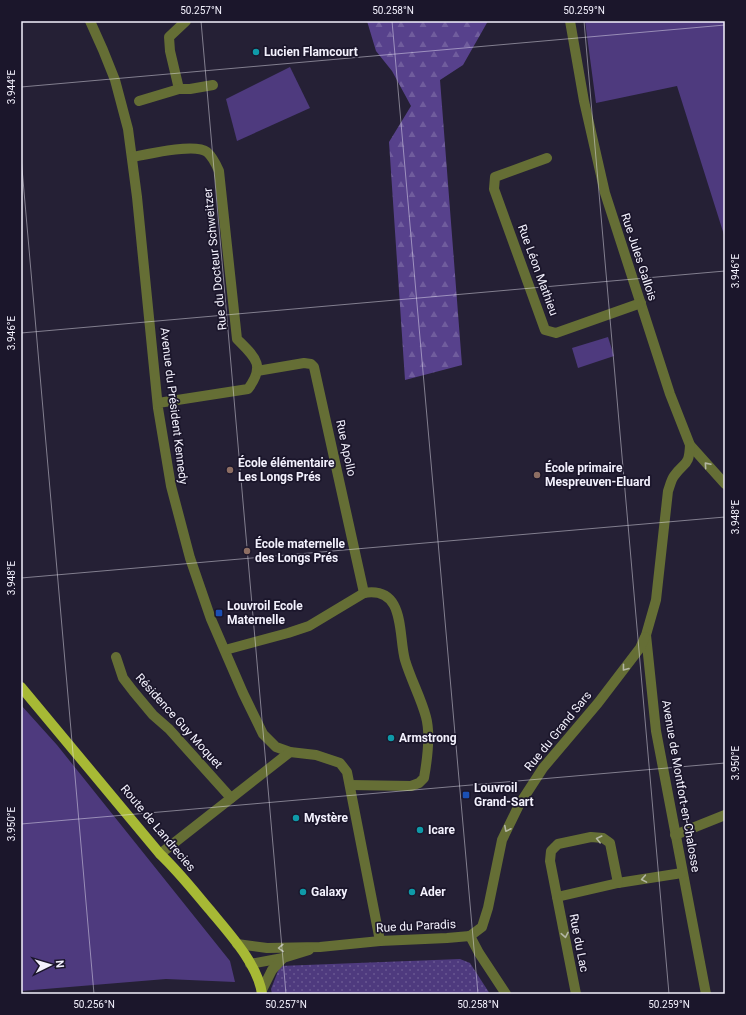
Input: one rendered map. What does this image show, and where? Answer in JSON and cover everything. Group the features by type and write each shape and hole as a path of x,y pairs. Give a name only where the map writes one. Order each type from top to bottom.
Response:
{"main road":[{"name":"Route de Landrecies","path":"21,687 160,854 179,873 237,944 257,975 262,992"}],"street":[{"name":"Avenue du Président Kennedy","path":"90,21 104,50 128,129 158,403 168,471 177,513 190,558 211,619 243,693 264,734 276,746 290,752 316,755 340,763 347,772 380,941"},
{"path":"178,89 170,51 169,37 186,21"},
{"name":"Rue Jules Gallois","path":"570,21 584,101 605,193 670,394 690,445 725,484"},
{"path":"139,101 178,89 190,89 213,85"},
{"name":"Rue du Docteur Schweitzer","path":"132,157 194,148 206,151 214,160 219,171 237,339 254,358 258,371"},
{"name":"Rue Léon Mathieu","path":"548,158 495,177 494,189 545,330 556,333 641,303"},
{"name":"Rue Apollo","path":"258,371 304,363 311,364 314,367 364,593"},
{"path":"158,403 248,389 256,379 258,371"},
{"name":"Avenue de Montfort-en-Chalosse","path":"690,445 690,457 686,465 674,476 668,491 656,600 646,636 656,731 706,994"},
{"path":"225,650 309,626 364,593 373,591 385,595 394,606 399,617 404,658 427,721 428,744 424,778 419,783 411,786 350,784"},
{"name":"Rue du Grand Sars","path":"470,936 482,927 488,908 502,840 519,805 543,768 598,703 640,648 646,636"},
{"name":"Résidence Guy Moquet","path":"116,657 123,678 133,692 153,715 169,729 231,798"},
{"path":"160,854 290,752"},
{"path":"675,835 725,815"},
{"name":"Rue du Lac","path":"576,994 550,861 551,851 558,844 591,837 603,838 610,844 618,883"},
{"path":"557,897 618,883 682,873"},
{"name":"Rue du Paradis","path":"237,944 267,948 470,936 479,953 506,994"},
{"name":"Rue du Paradis","path":"250,964 283,958 320,946"},
{"path":"262,992 272,970 283,958"}],"shaded area":[{"path":"585,21 725,21 725,238 677,86 596,103"},
{"path":"290,67 310,108 237,141 226,99"},
{"path":"608,337 614,356 578,368 572,348"},
{"path":"21,705 57,745 230,961 235,982 166,979 21,991"},
{"path":"460,959 470,963 490,994 272,994 271,989 280,966"}],"green space":[{"path":"367,21 488,21 463,65 440,80 462,365 405,380 389,142 411,106 392,71 376,51"}],"place":[{"name":"Lucien Flamcourt","path":"256,52"},
{"name":"École élémentaire Les Longs Prés","path":"230,470"},
{"name":"École primaire Mespreuven-Eluard","path":"537,475"},
{"name":"École maternelle des Longs Prés","path":"247,551"},
{"name":"Louvroil Ecole Maternelle","path":"219,613"},
{"name":"Armstrong","path":"391,738"},
{"name":"Louvroil Grand-Sart","path":"466,795"},
{"name":"Mystère","path":"296,818"},
{"name":"Icare","path":"420,830"},
{"name":"Galaxy","path":"303,892"},
{"name":"Ader","path":"412,892"}]}
